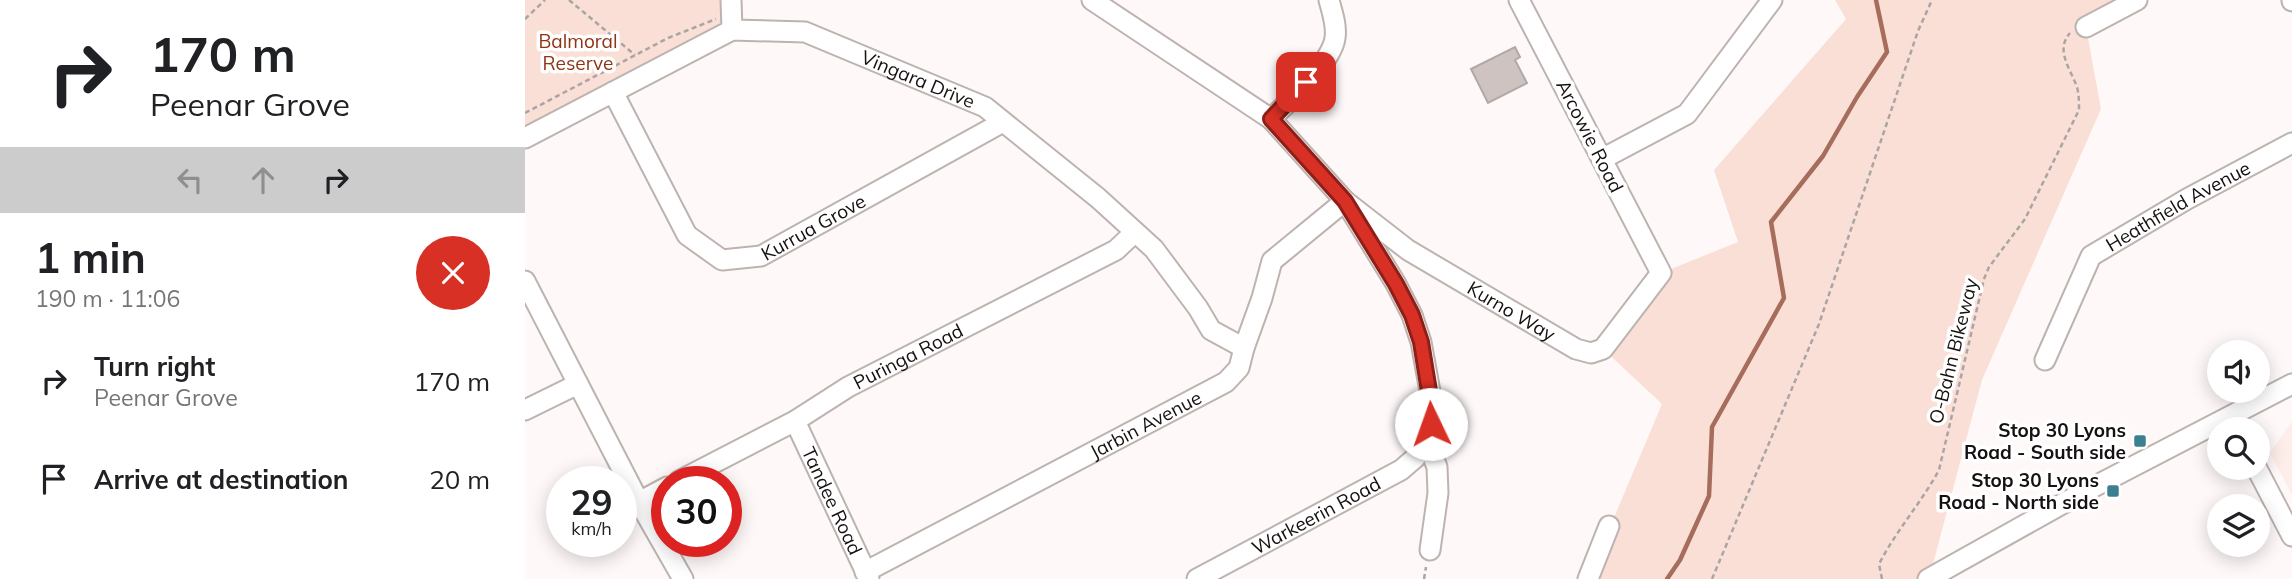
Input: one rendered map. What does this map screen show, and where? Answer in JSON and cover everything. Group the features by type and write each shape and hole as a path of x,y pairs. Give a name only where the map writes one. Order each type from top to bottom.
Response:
{"street":[{"path":"724,24 731,0"},
{"path":"1092,0 1271,119 1345,201 1396,284 1412,315 1421,342 1430,397 1431,424 1427,442 1437,467 1438,493 1430,550"},
{"path":"1271,119 1323,64 1335,39 1329,0"},
{"name":"Arcowie Road","path":"1519,0 1661,273"},
{"path":"1602,159 1687,114 1772,0"},
{"path":"2086,27 2137,0"},
{"name":"Vingara Drive","path":"525,138 613,92 724,24 805,32 985,107 1098,198 1154,248 1211,330 1244,348"},
{"name":"Kurrua Grove","path":"613,92 687,235 722,260 761,256 1003,122"},
{"name":"Heathfield Avenue","path":"2045,360 2091,256 2187,199 2292,143"},
{"name":"Kurno Way","path":"1345,201 1408,250 1576,349 1591,353 1603,349 1661,273"},
{"name":"Jarbin Avenue","path":"867,576 1226,382 1239,368 1272,261 1345,201"},
{"name":"Puringa Road","path":"708,466 795,421 848,387 1116,250 1135,232"},
{"path":"525,281 639,502 683,579"},
{"path":"525,410 578,384"},
{"path":"2241,417 2292,384"},
{"name":"Tandee Road","path":"795,421 867,576"},
{"path":"1929,579 2080,494 2207,434"},
{"name":"Warkeerin Road","path":"1197,579 1401,470 1427,442"},
{"path":"2263,480 2292,536"},
{"path":"639,502 651,496"},
{"path":"1588,579 1609,526"}],"path":[{"path":"525,19 545,0"},
{"path":"569,0 635,55"},
{"path":"1711,579 1819,324 1918,31 1932,0"},
{"path":"525,113 668,38 724,24"},
{"name":"O-Bahn Bikeway","path":"1882,579 1879,564 1892,540 1923,499 1939,470 1989,267 2031,207 2079,110 2077,87 2063,55 2064,43 2067,34 2086,27"}],"shaded area":[{"path":"2292,421 2292,495 2270,453"}],"green space":[{"name":"Balmoral Reserve","path":"525,0 731,0 732,30 525,138"},
{"path":"1835,0 2137,0 2086,27 2101,109 1982,380 1929,579 1588,579 1662,404 1603,349 1661,273 1738,242 1714,170 1846,19"}],"building":[{"path":"1515,47 1520,57 1515,60 1527,83 1488,103 1471,69"}],"waterway":[{"path":"1667,579 1680,560 1709,496 1712,427 1784,298 1771,222 1823,156 1887,52 1876,0"}],"place":[{"name":"Stop 30 Lyons Road - South side","path":"2140,441"},
{"name":"Stop 30 Lyons Road - North side","path":"2113,491"}],"route":[{"path":"1306,82 1271,119 1345,201 1396,284 1412,315 1421,342 1430,397 1431,424"}]}
